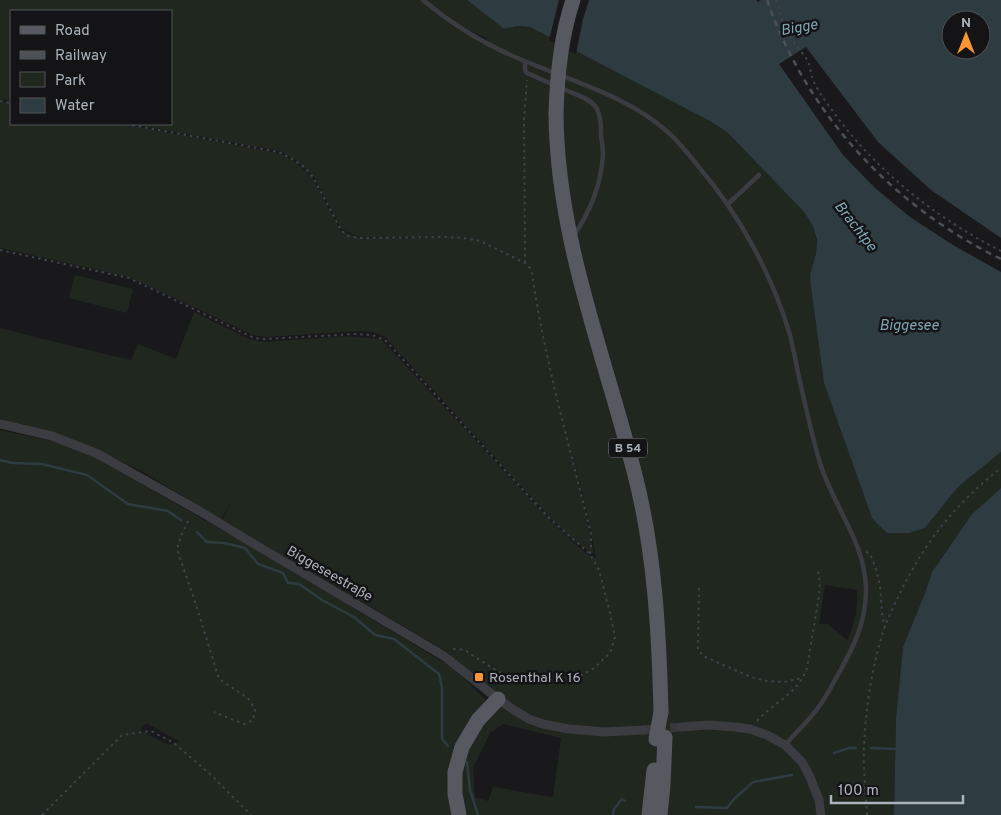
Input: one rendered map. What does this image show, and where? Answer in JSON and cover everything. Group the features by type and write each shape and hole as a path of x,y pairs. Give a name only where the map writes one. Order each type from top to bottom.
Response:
{"main road":[{"name":"B 54","path":"574,0 564,34 559,69 556,114 557,155 570,241 636,478 651,563 660,660 660,712 655,735 654,780 649,815"},
{"path":"459,815 455,794 455,772 462,747 478,720 498,699"},
{"name":"B 54","path":"655,735 663,785 660,815"}],"street":[{"name":"Biggeseestraße","path":"0,424 52,436 98,454 203,513 444,656 498,699 529,719 568,729 655,735"},
{"path":"681,727 708,725 750,729 767,735 785,745 802,762 810,777 819,800 821,815"}],"lane":[{"path":"423,0 458,27 482,41 525,62 579,82 631,106 652,119 670,134 709,178 728,204 748,237 777,300 790,336 820,464 859,551 866,590 863,617 851,652 819,707 785,745"},
{"path":"525,62 527,73 587,100 593,104 598,112 601,124 602,155 597,188 583,223 570,241"},
{"path":"728,204 759,175"}],"path":[{"path":"777,0 780,14 789,35 808,63 812,80 816,87 844,127 867,153 922,202 952,223 1001,251"},
{"path":"525,263 524,119 527,73"},
{"path":"131,125 279,152 304,167 313,177 341,230 348,236 359,238 463,238 480,241 525,263 530,268 532,274 554,386 591,534 592,546 590,554"},
{"path":"0,250 129,278 254,338 355,334 372,335 385,340 549,518 590,554 599,570 615,637 610,653 594,668 567,681 550,684 510,677 466,651 459,649 453,649 444,656"},
{"path":"867,815 864,748 866,721 871,680 885,626 910,572 944,522 1001,468"},
{"path":"188,521 176,549 220,679 248,698 255,709 253,720 244,724 214,712"},
{"path":"859,551 865,551 870,554 875,566 879,580 882,617 885,626"},
{"path":"750,729 760,717 785,697 804,678 819,596 820,582 818,571"},
{"path":"699,588 698,649 703,656 751,677 767,681 784,682 804,678"},
{"path":"42,815 122,735 151,731 174,743 210,774 252,815"}],"green space":[{"path":"0,0 420,0 458,29 485,40 487,38 460,26 426,0 467,0 504,29 517,26 530,27 710,120 727,132 804,212 813,226 817,240 811,275 811,288 824,382 872,518 925,528 958,487 1001,452 1001,488 972,514 932,572 903,647 896,718 894,815 0,815 0,430 52,441 97,458 280,564 453,668 488,702 496,698 446,651 222,520 232,502 221,519 143,472 99,450 0,420 0,328 131,360 138,344 176,359 194,312 249,339 264,342 342,336 381,339 549,519 593,559 596,557 573,452 594,554 574,541 549,517 384,336 362,331 266,337 253,335 129,277 0,248 0,101 10,103 10,125 127,125 279,153 294,161 312,177 340,230 359,238 444,237 359,237 341,229 314,177 295,160 280,151 137,125 172,125 172,10 10,10 10,101 0,99","holes":["825,585 857,590 855,616 847,640 828,624 819,624","146,723 179,741 179,742 169,745 140,730","503,724 561,738 553,797 493,787 488,801 475,797 473,768 490,733"]},
{"path":"75,275 133,289 127,313 69,298"}],"water":[{"name":"Biggesee","path":"467,0 756,0 758,2 761,0 1001,0 1001,238 931,190 878,142 806,47 779,64 843,155 875,188 910,217 953,245 1001,272 1001,452 958,487 925,528 909,533 887,533 872,518 824,383 810,275 816,254 817,240 813,226 804,212 727,132 710,121 530,27 517,26 504,29"},
{"path":"1001,488 1001,815 894,815 896,718 903,647 932,572 972,514"}],"pier":[{"path":"559,0 589,0 576,54 549,40"}],"waterway":[{"path":"0,460 13,463 42,464 87,475 128,504 168,511 181,520"},
{"path":"197,532 207,542 224,543 245,548 258,564 283,573 288,583 299,584 322,600 354,617 375,635 394,639 439,674 442,688 442,739 448,746"},
{"path":"834,753 849,748 856,748"},
{"path":"871,748 897,749"},
{"path":"467,762 470,790 478,815"},
{"path":"696,807 727,808 753,782 792,775"},
{"path":"613,815 614,809 622,799 625,801"}],"tunnel":[{"path":"643,730 681,727"}],"railway":[{"path":"767,0 784,42 805,81 830,118 858,152 890,184 924,212 961,237 1001,259"}],"place":[{"name":"Rosenthal K 16","path":"479,677"}],"water label":[{"name":"Bigge","path":"799,27"},
{"name":"Brachtpe","path":"856,226"}]}
